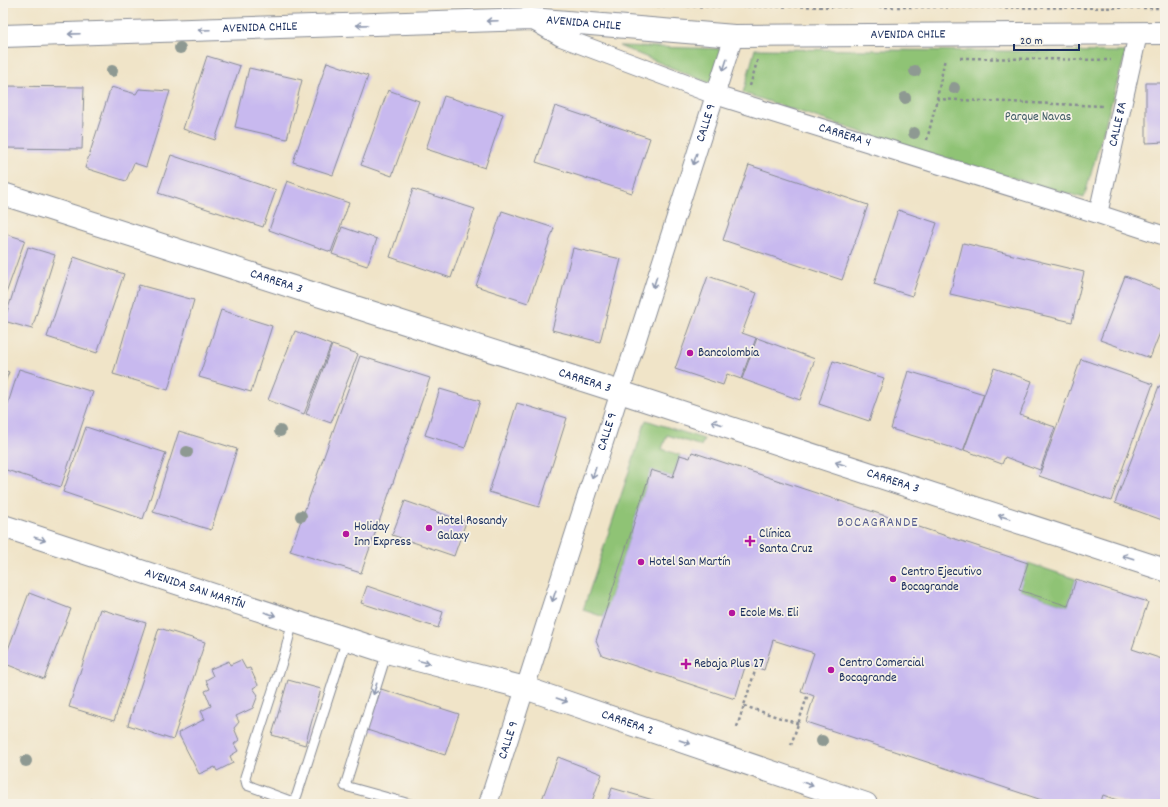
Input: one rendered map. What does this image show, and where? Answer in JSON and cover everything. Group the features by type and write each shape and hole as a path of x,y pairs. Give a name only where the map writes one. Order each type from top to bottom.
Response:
{"main road":[{"name":"AVENIDA CHILE","path":"3,36 531,19 734,36 1165,34"},
{"name":"CARRERA 3","path":"3,194 620,392 1165,570"},
{"name":"AVENIDA SAN MARTÍN","path":"3,526 387,652"},
{"name":"CARRERA 2","path":"387,652 525,688 866,804"}],"street":[{"name":"CARRERA 4","path":"531,19 561,37 715,95 1165,236"},
{"name":"CALLE 8A","path":"1098,214 1138,34"},
{"name":"CALLE 9","path":"488,804 734,36"}],"lane":[{"path":"293,621 284,656 245,776 247,784 290,801 295,799 297,796 347,639"},
{"path":"387,652 345,786 410,804"}],"path":[{"path":"249,3 263,4"},
{"path":"697,3 708,5"},
{"path":"654,6 708,5 1165,8"},
{"path":"751,85 758,57"},
{"path":"926,144 945,58"},
{"path":"937,99 1106,106"},
{"path":"737,727 756,668"},
{"path":"791,746 808,694"},
{"path":"744,706 799,724"}],"green space":[{"path":"619,46 726,49 716,86"},
{"name":"Parque Navas","path":"755,49 1126,52 1084,198 925,153 743,93"},
{"path":"646,420 704,439 701,446 667,435 662,449 680,455 673,477 651,470 604,617 583,610"},
{"path":"1028,563 1076,579 1068,606 1019,590"}],"building":[{"path":"207,56 240,66 215,140 183,129"},
{"path":"327,62 368,76 333,175 293,162"},
{"path":"249,68 302,80 287,139 235,127"},
{"path":"1146,83 1165,83 1165,142 1146,143"},
{"path":"3,86 84,87 82,149 3,148"},
{"path":"111,87 136,94 139,89 170,91 146,167 134,163 126,181 85,168"},
{"path":"388,90 419,101 392,176 361,165"},
{"path":"444,96 503,114 485,168 426,149"},
{"path":"555,106 650,138 632,193 536,162"},
{"path":"171,155 276,190 263,227 158,193"},
{"path":"749,165 868,205 842,280 723,240"},
{"path":"287,181 349,203 331,252 269,230"},
{"path":"413,189 475,209 451,278 390,257"},
{"path":"898,210 937,223 912,296 874,284"},
{"path":"502,211 554,228 528,303 476,286"},
{"path":"342,227 377,239 367,266 332,254"},
{"path":"3,233 25,240 3,302"},
{"path":"963,243 1084,272 1072,322 950,294"},
{"path":"28,247 55,255 32,329 4,321"},
{"path":"573,248 621,259 600,342 552,330"},
{"path":"74,257 124,274 97,353 47,337"},
{"path":"708,276 757,293 742,333 756,338 741,379 727,374 723,385 675,369"},
{"path":"1125,276 1165,291 1165,320 1150,358 1100,340"},
{"path":"139,285 194,300 168,390 113,374"},
{"path":"221,310 272,326 251,392 199,377"},
{"path":"295,331 331,345 304,414 268,400"},
{"path":"757,338 815,359 800,400 742,379"},
{"path":"332,345 358,354 331,423 306,414"},
{"path":"360,356 430,378 361,573 290,551"},
{"path":"1081,359 1153,384 1111,501 1039,476"},
{"path":"833,361 884,378 869,421 819,404"},
{"path":"994,368 1032,381 1020,415 1055,427 1040,470 1005,457 1002,464 964,450"},
{"path":"19,369 93,392 61,487 3,469 3,419"},
{"path":"3,370 9,372 3,388"},
{"path":"908,371 984,394 963,451 891,429"},
{"path":"1159,386 1165,388 1165,521 1115,503"},
{"path":"440,389 480,401 465,448 425,435"},
{"path":"517,403 567,418 539,507 489,492"},
{"path":"86,427 166,453 143,519 63,492"},
{"path":"179,431 237,449 211,530 153,512"},
{"path":"692,452 1028,563 1019,590 1068,606 1076,579 1148,602 1132,649 1165,660 1165,804 1128,804 1103,795 1100,804 1054,804 806,722 814,696 801,691 814,653 773,640 764,670 746,664 735,699 602,655 596,641 651,470 673,477 680,455 690,458"},
{"name":"Hotel Rosandy Galaxy","path":"405,501 466,522 454,556 392,535"},
{"path":"367,586 443,612 438,628 361,603"},
{"path":"29,593 71,609 44,679 3,663"},
{"path":"100,609 146,623 114,721 69,707"},
{"path":"159,628 205,642 173,740 128,725"},
{"path":"241,660 246,669 250,668 258,685 253,688 258,695 253,708 236,716 239,722 234,728 239,740 234,744 238,751 230,756 233,763 217,771 215,767 199,774 178,733 205,719 201,711 211,706 205,691 210,689 206,680 213,676 210,669 229,661 230,665"},
{"path":"288,680 321,689 305,745 272,735"},
{"path":"381,689 459,714 445,755 367,730"},
{"path":"558,757 602,774 591,804 545,804 541,802"},
{"path":"612,788 660,802 660,804 607,804"},
{"path":"91,799 107,804 90,804"}],"place":[{"name":"Bancolombia","path":"690,353"},
{"name":"Hotel Rosandy Galaxy","path":"429,528"},
{"name":"Holiday Inn Express","path":"346,534"},
{"name":"Clínica Santa Cruz","path":"750,541"},
{"name":"Hotel San Martín","path":"641,562"},
{"name":"Centro Ejecutivo Bocagrande","path":"893,579"},
{"name":"Ecole Ms. Eli","path":"732,613"},
{"name":"Rebaja Plus 27","path":"686,664"},
{"name":"Centro Comercial Bocagrande","path":"831,670"}],"district":[{"name":"BOCAGRANDE","path":"878,523"}]}
